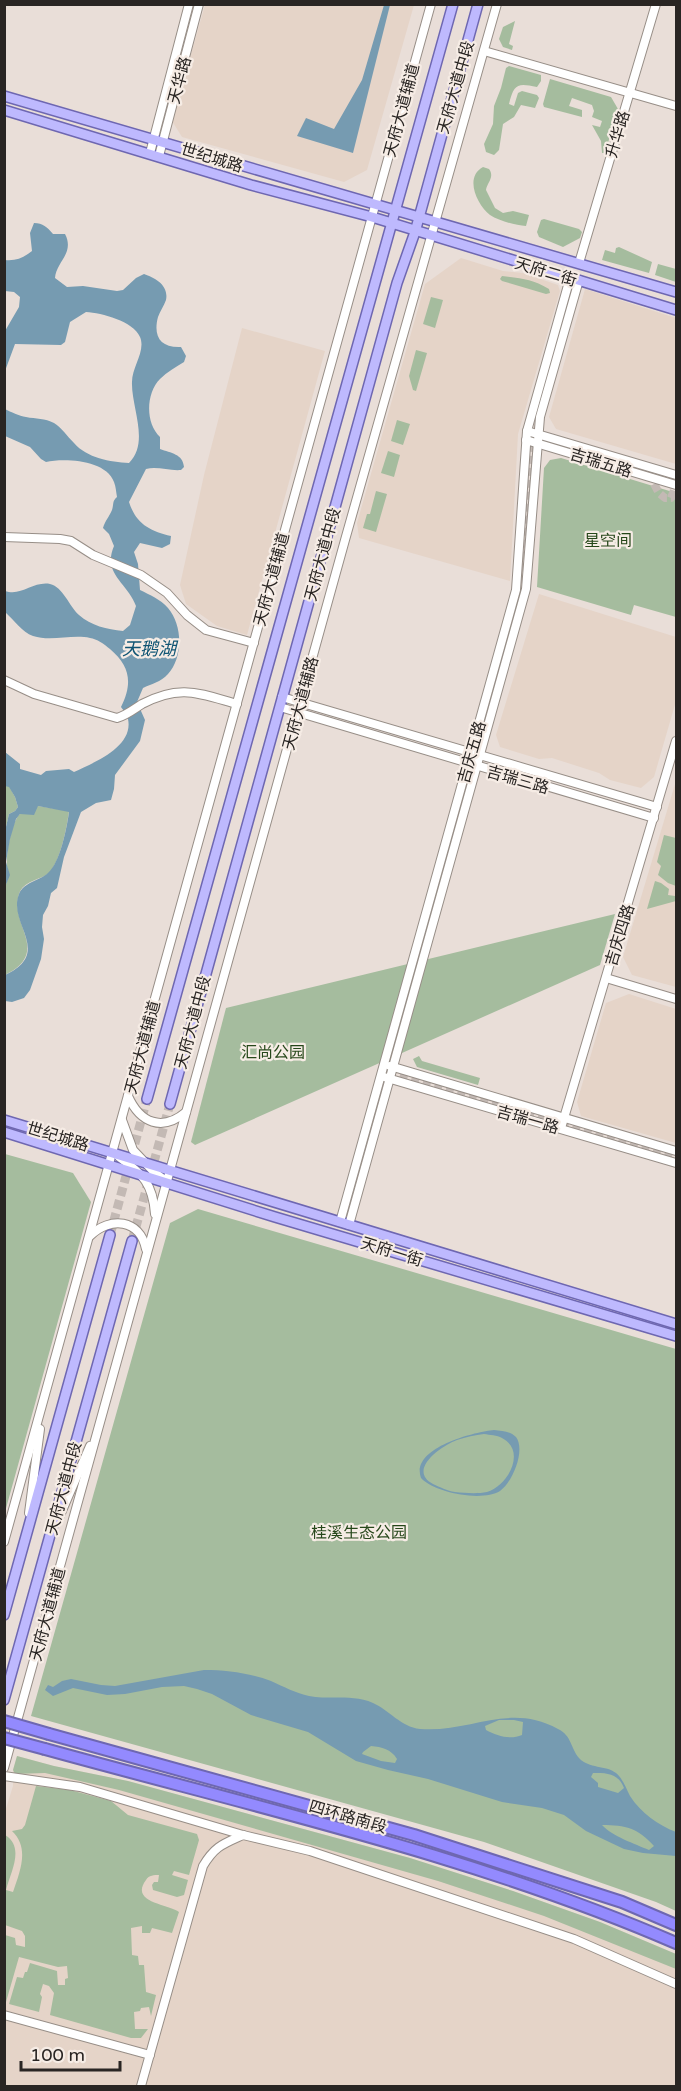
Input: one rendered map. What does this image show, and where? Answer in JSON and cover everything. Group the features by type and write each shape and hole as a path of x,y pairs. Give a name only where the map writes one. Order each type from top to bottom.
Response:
{"highway":[{"name":"四环路南段","path":"4,1721 414,1834 622,1902 676,1925"},
{"name":"四环路南段","path":"4,1738 343,1830 497,1875 576,1902 676,1942"}],"main road":[{"name":"天府大道中段","path":"147,1099 453,4"},
{"name":"天府大道中段","path":"170,1104 397,283 415,232 478,4"},
{"name":"世纪城路","path":"4,96 347,197 419,215"},
{"name":"世纪城路","path":"4,110 251,185 372,217 415,232"},
{"name":"天府二街","path":"419,215 676,292"},
{"name":"天府二街","path":"415,232 676,310"},
{"name":"世纪城路","path":"4,1120 112,1153"},
{"name":"世纪城路","path":"4,1132 109,1164"},
{"name":"天府一街","path":"112,1153 676,1324"},
{"name":"天府一街","path":"109,1164 275,1217 676,1336"},
{"name":"天府大道中段","path":"4,1615 110,1235"},
{"name":"天府大道中段","path":"4,1700 132,1241"}],"street":[{"name":"天华路","path":"158,141 189,4"},
{"name":"天华路","path":"154,155 199,4"},
{"name":"天府大道辅道","path":"109,1164 431,4"},
{"path":"432,237 497,4"},
{"name":"升华路","path":"579,263 656,4"},
{"path":"484,51 676,106"},
{"name":"天府大道辅路","path":"167,1182 432,237"},
{"name":"吉庆五路","path":"344,1223 380,1076 518,581 527,431 574,279"},
{"name":"吉庆五路","path":"344,1223 393,1067 526,589 540,417 574,279"},
{"name":"吉瑞五路","path":"527,431 676,475"},
{"name":"吉瑞五路","path":"526,440 655,481 676,485"},
{"path":"4,537 71,541 108,562 141,575 167,592 187,615 206,630 254,643"},
{"path":"4,680 34,694 110,717 123,717 142,704 182,691 204,694 237,704"},
{"name":"吉瑞三路","path":"282,697 657,807"},
{"name":"吉瑞三路","path":"280,707 654,818"},
{"name":"吉庆四路","path":"561,1128 676,741"},
{"path":"606,978 676,999"},
{"name":"吉瑞一路","path":"384,1064 676,1150"},
{"name":"吉瑞一路","path":"380,1076 676,1163"},
{"path":"128,1096 138,1113 153,1122 170,1122 186,1112"},
{"path":"122,1119 133,1150 167,1182"},
{"path":"112,1153 141,1174 153,1194 155,1220"},
{"path":"4,1542 109,1164"},
{"name":"天府大道辅道","path":"4,1768 167,1182"},
{"path":"89,1236 98,1228 110,1223 132,1226 140,1232 147,1254"},
{"path":"27,1535 43,1404"},
{"path":"49,1541 101,1422"},
{"path":"4,1776 80,1787 243,1835 310,1851 574,1940 676,1984"},
{"path":"141,2086 202,1866 211,1852 224,1843 243,1835"},
{"path":"4,2014 150,2055"}],"shaded area":[{"path":"205,5 414,5 367,170 344,182 182,137 172,121"},
{"path":"461,258 503,271 523,273 558,285 560,291 518,434 510,581 359,538 357,523 425,284"},
{"path":"585,289 676,318 676,464 556,429 549,417"},
{"path":"242,328 325,351 247,635 217,626 186,604 180,585 204,475"},
{"path":"539,594 676,637 676,701 654,777 641,788 610,780 599,773 552,758 539,759 500,747 496,735"},
{"path":"676,781 676,987 632,975 623,957"},
{"path":"629,994 676,1009 676,1143 581,1116 577,1102 606,1003"},
{"path":"17,1756 128,1781 410,1858 600,1922 676,1954 676,2086 5,2086 4,1815 13,1786 13,1770"}],"green space":[{"path":"515,21 509,44 513,46 512,50 503,47 499,39 503,27"},
{"path":"509,66 541,75 541,81 537,87 521,85 515,88 509,104 514,106 518,93 522,91 537,95 539,98 535,108 521,105 514,117 503,124 499,150 494,155 486,152 484,144 493,124 494,106 506,68"},
{"path":"550,79 611,97 618,109 605,153 602,153 601,141 592,125 600,127 602,121 592,117 594,111 592,105 572,98 569,106 582,110 582,117 544,107"},
{"path":"483,167 491,172 486,190 495,208 503,213 513,211 529,215 526,226 494,217 481,205 473,184 474,177"},
{"path":"541,220 579,229 582,232 580,238 563,247 539,237 537,232"},
{"path":"619,247 652,262 649,273 602,260 605,250 615,253 616,248"},
{"path":"658,264 676,269 676,282 655,275"},
{"path":"502,276 532,281 549,289 550,293 546,294 502,281 500,279"},
{"path":"431,297 443,300 435,328 423,324"},
{"path":"416,350 427,353 416,391 413,390 409,376"},
{"path":"397,420 410,424 403,445 391,441"},
{"path":"388,451 400,455 394,477 381,473"},
{"name":"星空间","path":"561,458 676,493 676,617 634,605 631,615 537,587 544,468 550,460"},
{"path":"376,491 387,494 376,532 363,528 367,514 370,514"},
{"path":"5,786 9,786 18,807 9,814 5,831"},
{"path":"38,806 69,811 67,826 60,853 53,868 49,873 24,886 19,894 17,905 26,938 26,957 19,966 5,975 5,887 8,875 9,842 12,829 20,814"},
{"path":"664,835 676,838 676,886 658,875 661,866 657,862"},
{"path":"655,881 669,889 668,895 675,896 676,892 676,901 647,909"},
{"name":"汇尚公园","path":"615,914 600,965 195,1145 191,1142 226,1008"},
{"path":"419,1056 422,1061 480,1078 478,1085 417,1067 413,1059"},
{"path":"5,1154 73,1173 91,1202 5,1512"},
{"name":"桂溪生态公园","path":"198,1209 676,1349 676,1911 484,1842 31,1716 170,1223"},
{"path":"17,1756 128,1781 410,1858 513,1891 600,1922 676,1954 676,1969 544,1916 438,1881 119,1790 45,1773 15,1774 13,1770"},
{"path":"36,1786 70,1790 111,1801 128,1815 197,1834 199,1840 189,1875 174,1871 172,1875 188,1880 184,1895 177,1897 153,1890 152,1885 158,1882 159,1875 149,1877 142,1888 143,1894 152,1902 179,1912 172,1933 152,1928 150,1933 142,1933 142,1926 131,1928 132,1955 138,1956 139,1965 144,1965 146,1992 156,1995 151,2016 149,2007 134,2012 135,2029 148,2029 141,2038 131,2038 50,2015 54,1993 49,1986 43,1984 39,2012 9,2004 17,1977 23,1978 30,1963 57,1971 58,1985 65,1985 65,1979 68,1978 67,1966 58,1967 19,1957 5,2002 5,1935 15,1938 16,1945 25,1947 25,1936 22,1931 5,1925 5,1835 11,1840 15,1853 6,1890 13,1892 21,1868 22,1852 21,1845 12,1831 22,1829 25,1825"}],"water":[{"path":"384,5 390,5 353,153 297,136 306,118 334,129 362,80"},
{"name":"天鹅湖","path":"34,223 45,226 53,234 65,234 68,247 55,278 67,287 83,286 123,290 144,274 157,280 165,290 166,300 157,324 158,335 163,343 181,347 186,356 184,362 155,385 149,408 152,424 160,437 160,449 179,457 184,467 181,470 146,469 129,502 140,521 157,532 171,536 170,544 162,548 140,543 134,552 138,564 140,590 158,600 173,615 179,632 179,650 168,674 143,688 137,702 145,720 140,741 115,775 111,800 96,803 81,812 64,857 57,888 51,893 43,915 44,939 41,959 30,990 24,998 12,1002 5,1001 5,975 19,966 26,957 28,947 17,905 19,894 24,887 44,876 52,868 62,844 69,812 38,806 34,815 20,814 16,819 10,839 6,862 10,875 5,887 5,831 9,814 18,807 9,787 5,786 5,752 20,764 20,769 41,775 46,771 69,769 74,772 101,759 119,746 128,729 128,717 121,707 127,690 128,675 117,655 98,641 83,637 40,638 25,632 5,612 5,591 16,592 50,584 59,589 84,619 100,626 123,631 130,625 136,606 111,564 114,546 109,534 103,528 117,497 115,484 110,475 103,469 84,462 64,460 46,462 30,447 5,436 5,409 21,416 44,419 54,423 79,448 99,458 129,463 138,445 138,424 132,382 141,342 136,331 124,322 86,312 70,322 65,342 61,345 15,344 5,371 5,331 19,307 20,297 14,292 5,291 5,260 19,258 32,251 30,233"},
{"path":"494,1430 509,1432 516,1437 519,1443 518,1458 513,1474 500,1491 482,1496 471,1496 447,1492 421,1478 420,1467 425,1458 434,1450 459,1438","holes":["484,1434 502,1438 513,1451 512,1468 502,1483 487,1492 467,1493 446,1490 426,1478 425,1466 429,1459 443,1447 460,1439"]},
{"path":"204,1670 221,1671 263,1678 309,1696 365,1700 379,1706 413,1728 438,1729 506,1718 540,1721 563,1732 583,1761 616,1773 639,1808 656,1822 676,1832 676,1856 624,1849 586,1831 564,1815 542,1808 502,1802 428,1779 356,1761 308,1732 251,1715 212,1694 197,1689 184,1686 162,1687 107,1695 73,1688 53,1696 45,1690 48,1685 53,1687 62,1681 71,1679 115,1686","holes":["499,1720 523,1722 522,1735 513,1737 495,1734 486,1730 485,1726","371,1746 379,1747 389,1751 397,1759 395,1763 381,1761 362,1754","593,1773 612,1775 619,1779 624,1788 618,1793 598,1787 598,1783 591,1777","602,1825 637,1831 654,1846 649,1850 612,1833"]}],"tunnel":[{"path":"676,479 533,437 520,593 387,1072 676,1157"},
{"path":"654,484 665,498 671,498 676,485"},
{"path":"110,1235 147,1099"},
{"path":"132,1241 170,1104"}]}
